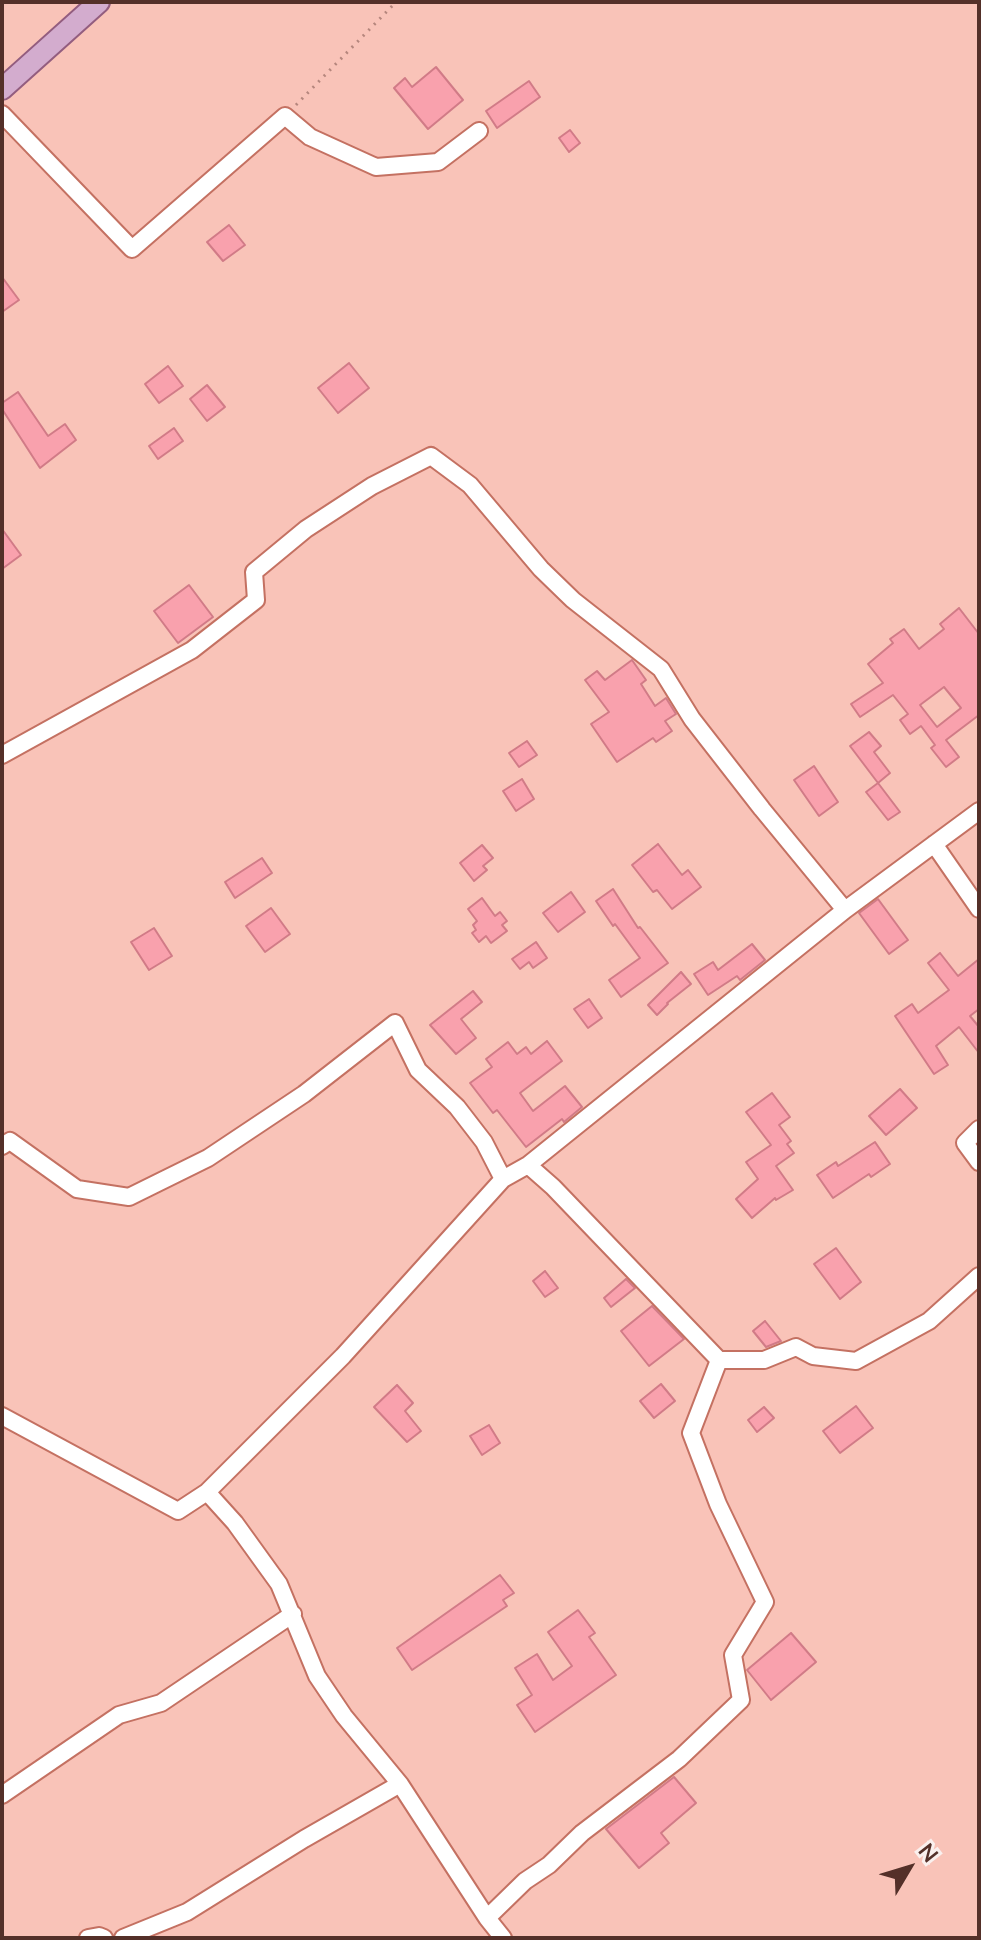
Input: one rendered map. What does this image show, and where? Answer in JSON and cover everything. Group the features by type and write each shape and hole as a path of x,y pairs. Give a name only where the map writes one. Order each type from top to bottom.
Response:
{"main road":[{"path":"2,89 99,2"}],"street":[{"path":"2,114 132,249 285,116 310,137 376,167 438,162 479,131"},
{"path":"2,755 192,650 256,600 254,572 306,529 372,486 431,456 470,485 541,569 573,600 661,669 692,719 845,910"},
{"path":"2,1416 178,1511 207,1492 343,1356 503,1179 528,1165 845,910 979,811"},
{"path":"934,844 979,909"},
{"path":"2,1146 10,1141 77,1189 129,1197 208,1158 304,1094 395,1023 418,1070 457,1107 484,1142 503,1179"},
{"path":"979,1129 965,1143 979,1162"},
{"path":"528,1165 553,1187 719,1360 764,1360 796,1347 813,1356 856,1361 929,1321 979,1276"},
{"path":"487,1918 582,1833 679,1759 741,1700 733,1655 765,1602 718,1504 691,1433 719,1360"},
{"path":"207,1492 235,1523 279,1584 317,1676 344,1716 400,1784 503,1938"},
{"path":"2,1795 119,1715 161,1703 293,1614"},
{"path":"123,1938 187,1912 400,1784"},
{"path":"88,1938 104,1938"}],"path":[{"path":"285,116 396,2"}],"building":[{"path":"436,67 463,100 428,129 394,88 405,78 412,87"},
{"path":"529,81 540,97 497,128 486,111"},
{"path":"570,130 580,143 569,152 559,138"},
{"path":"229,225 245,245 223,261 207,242"},
{"path":"2,277 19,300 2,312"},
{"path":"349,363 369,388 338,413 318,388"},
{"path":"168,366 183,386 159,403 145,384"},
{"path":"207,385 225,407 207,421 190,399"},
{"path":"18,392 48,436 65,424 76,440 40,468 2,409 2,403"},
{"path":"174,428 183,441 158,459 149,446"},
{"path":"2,529 21,555 2,569"},
{"path":"189,585 213,617 178,643 154,611"},
{"path":"959,608 979,634 979,715 946,740 959,757 946,767 931,748 935,745 921,726 910,734 900,720 908,714 893,695 860,717 851,704 883,683 868,664 893,643 890,639 904,629 919,649 944,629 940,624","holes":["944,687 961,708 937,727 920,705"]},
{"path":"632,660 646,680 641,684 655,706 666,698 676,714 665,721 672,731 656,742 653,738 617,762 591,724 609,712 585,680 597,671 605,680"},
{"path":"869,732 881,746 874,752 890,773 878,783 850,746"},
{"path":"527,741 537,755 519,767 509,753"},
{"path":"814,766 838,802 819,816 794,780"},
{"path":"522,779 534,799 516,811 503,791"},
{"path":"878,783 900,812 888,820 866,792"},
{"path":"658,844 682,875 688,870 701,887 672,909 657,890 653,892 632,865"},
{"path":"482,845 493,858 483,866 487,870 474,881 460,863"},
{"path":"262,858 272,873 235,898 225,882"},
{"path":"613,889 638,928 668,963 621,997 609,980 640,958 596,901"},
{"path":"571,892 585,912 558,932 543,913"},
{"path":"482,898 495,916 500,912 507,921 502,925 507,931 491,943 486,936 479,942 472,933 476,930 473,925 477,921 468,909"},
{"path":"878,899 908,940 889,954 859,913"},
{"path":"271,908 290,934 265,952 246,926"},
{"path":"154,928 172,956 149,970 131,942"},
{"path":"536,942 547,958 533,968 529,962 520,969 512,959"},
{"path":"752,944 765,960 740,980 737,976 708,995 694,974 713,962 718,970"},
{"path":"940,953 958,976 979,959 979,1009 970,1016 979,1027 979,1053 959,1027 936,1046 948,1065 934,1074 895,1016 912,1004 918,1013 949,990 928,963"},
{"path":"681,972 691,984 657,1015 648,1005"},
{"path":"473,991 482,1002 461,1019 476,1038 456,1054 430,1025"},
{"path":"589,999 602,1018 588,1028 574,1009"},
{"path":"547,1041 562,1061 520,1093 533,1111 565,1086 582,1107 526,1147 497,1110 493,1113 470,1083 492,1067 486,1059 508,1042 517,1054 526,1047 531,1054"},
{"path":"900,1089 917,1108 886,1135 869,1116"},
{"path":"772,1093 790,1117 779,1125 791,1141 787,1144 794,1153 776,1166 793,1190 775,1198 752,1218 736,1199 758,1179 746,1162 771,1145 746,1112"},
{"path":"875,1142 890,1164 833,1198 817,1175 836,1162 838,1166"},
{"path":"836,1248 861,1282 840,1299 814,1264"},
{"path":"545,1271 558,1288 545,1297 533,1281"},
{"path":"626,1279 635,1288 611,1307 604,1298"},
{"path":"652,1306 684,1339 649,1366 621,1331"},
{"path":"765,1321 781,1341 766,1347 753,1331"},
{"path":"661,1384 675,1401 654,1418 640,1401"},
{"path":"397,1385 413,1403 405,1411 421,1431 407,1442 374,1407"},
{"path":"856,1406 873,1428 840,1453 823,1431"},
{"path":"764,1407 774,1418 757,1432 748,1420"},
{"path":"489,1425 500,1443 482,1455 470,1436"},
{"path":"500,1575 514,1593 503,1600 507,1606 412,1670 397,1648"},
{"path":"578,1610 595,1633 589,1637 616,1675 535,1732 517,1705 532,1695 515,1668 537,1654 553,1680 572,1666 548,1632"},
{"path":"791,1633 816,1662 771,1700 747,1670"},
{"path":"674,1777 696,1803 661,1833 669,1843 639,1868 606,1829"}]}
